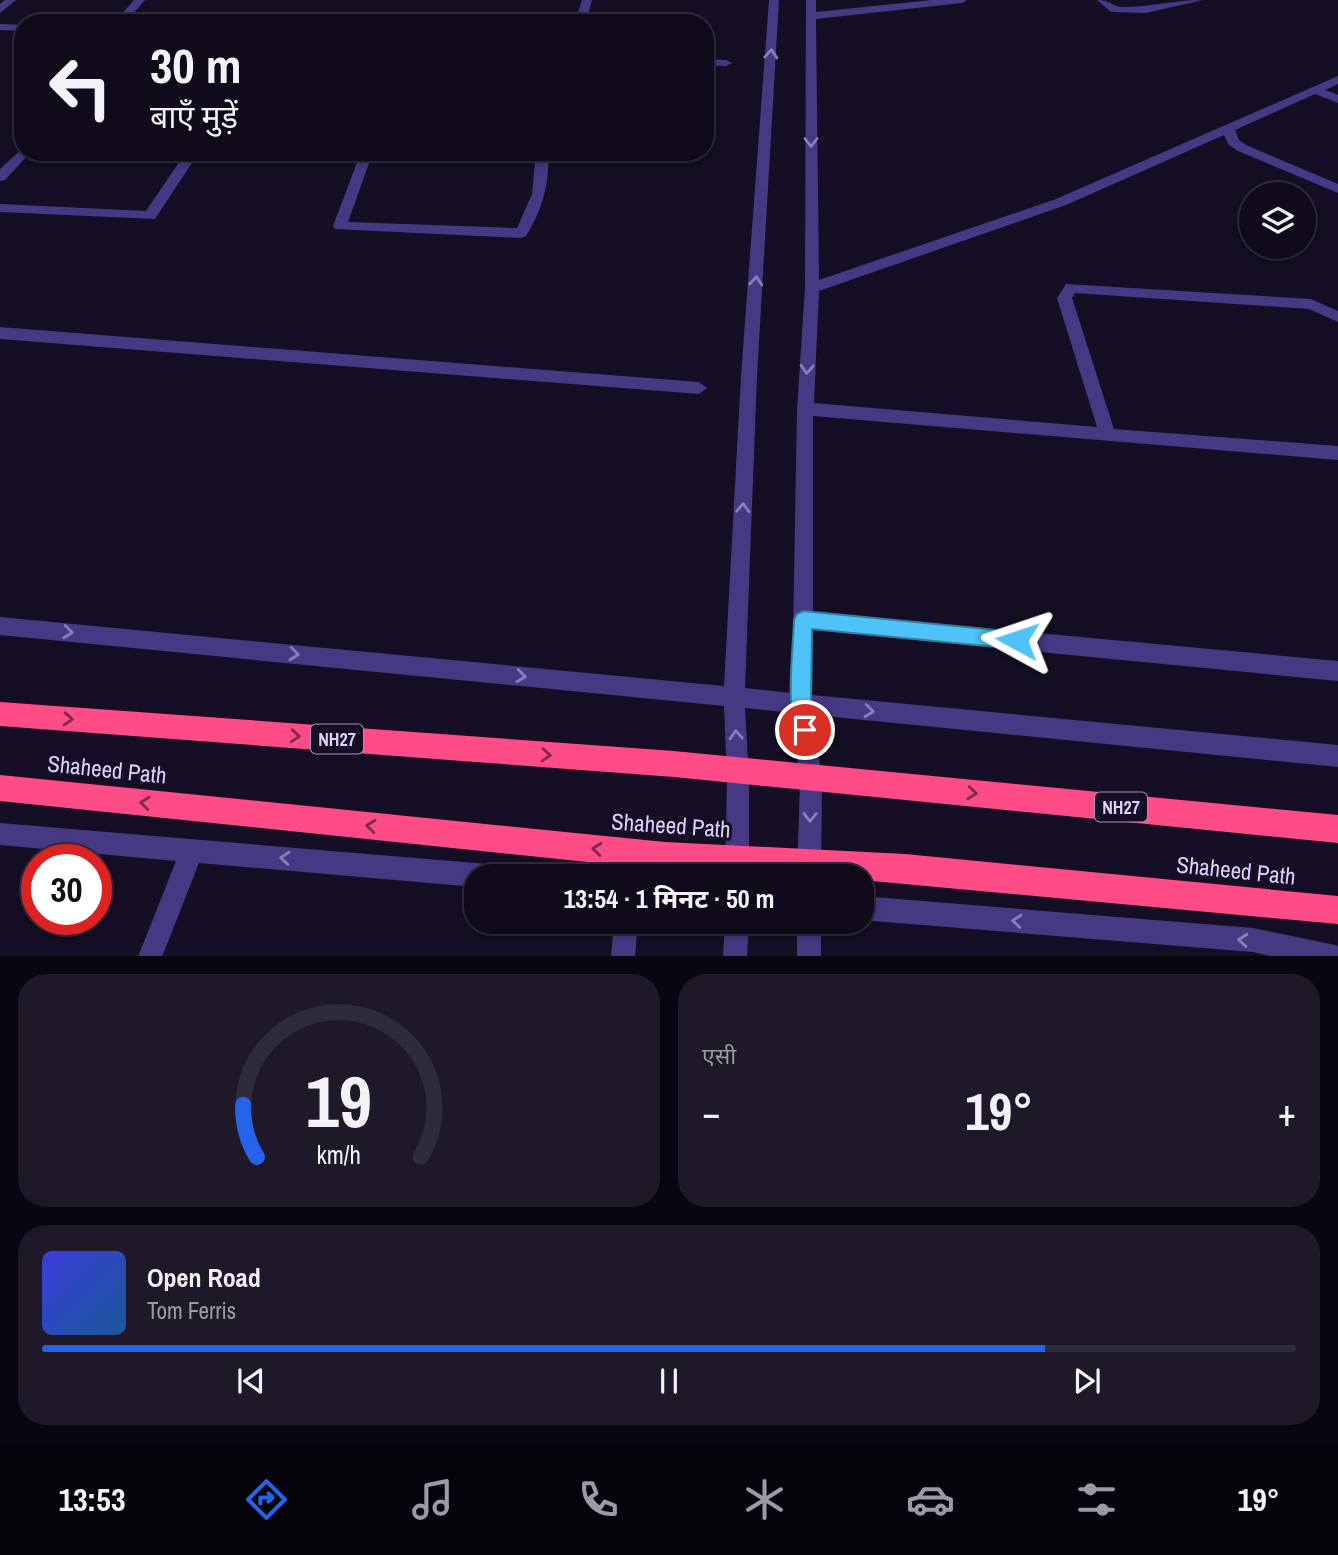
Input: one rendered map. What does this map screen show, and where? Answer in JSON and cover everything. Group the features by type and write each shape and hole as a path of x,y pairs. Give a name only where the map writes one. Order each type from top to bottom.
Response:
{"highway":[{"name":"NH27","path":"0,714 674,764 1338,829"},
{"name":"Shaheed Path","path":"0,788 665,856 905,868 1338,910"}],"street":[{"path":"0,10 11,0"},
{"path":"127,14 140,0"},
{"path":"737,864 738,777 734,697 749,376 774,0"},
{"path":"810,864 811,781 802,704 805,409 812,288 811,8 961,0"},
{"path":"1102,0 1115,10 1146,10 1198,0"},
{"path":"714,62 726,62"},
{"path":"812,288 1061,202 1338,80"},
{"path":"1315,90 1338,99"},
{"path":"1228,129 1234,142 1242,148 1338,189"},
{"path":"0,177 15,161"},
{"path":"0,208 150,216 187,161"},
{"path":"365,161 340,226 521,233 532,217 544,173 543,161"},
{"path":"1108,435 1064,298 1071,288 1311,304 1338,317"},
{"path":"0,333 699,388"},
{"path":"805,409 1338,453"},
{"path":"803,620 1338,671"},
{"path":"0,625 1338,757"},
{"path":"0,834 464,874"},
{"path":"150,956 192,850"},
{"path":"874,909 1253,940 1330,956"},
{"path":"623,956 625,934"},
{"path":"735,956 736,934"},
{"path":"808,956 809,934"}],"route":[{"path":"805,730 802,704 803,620 1017,640"}]}
